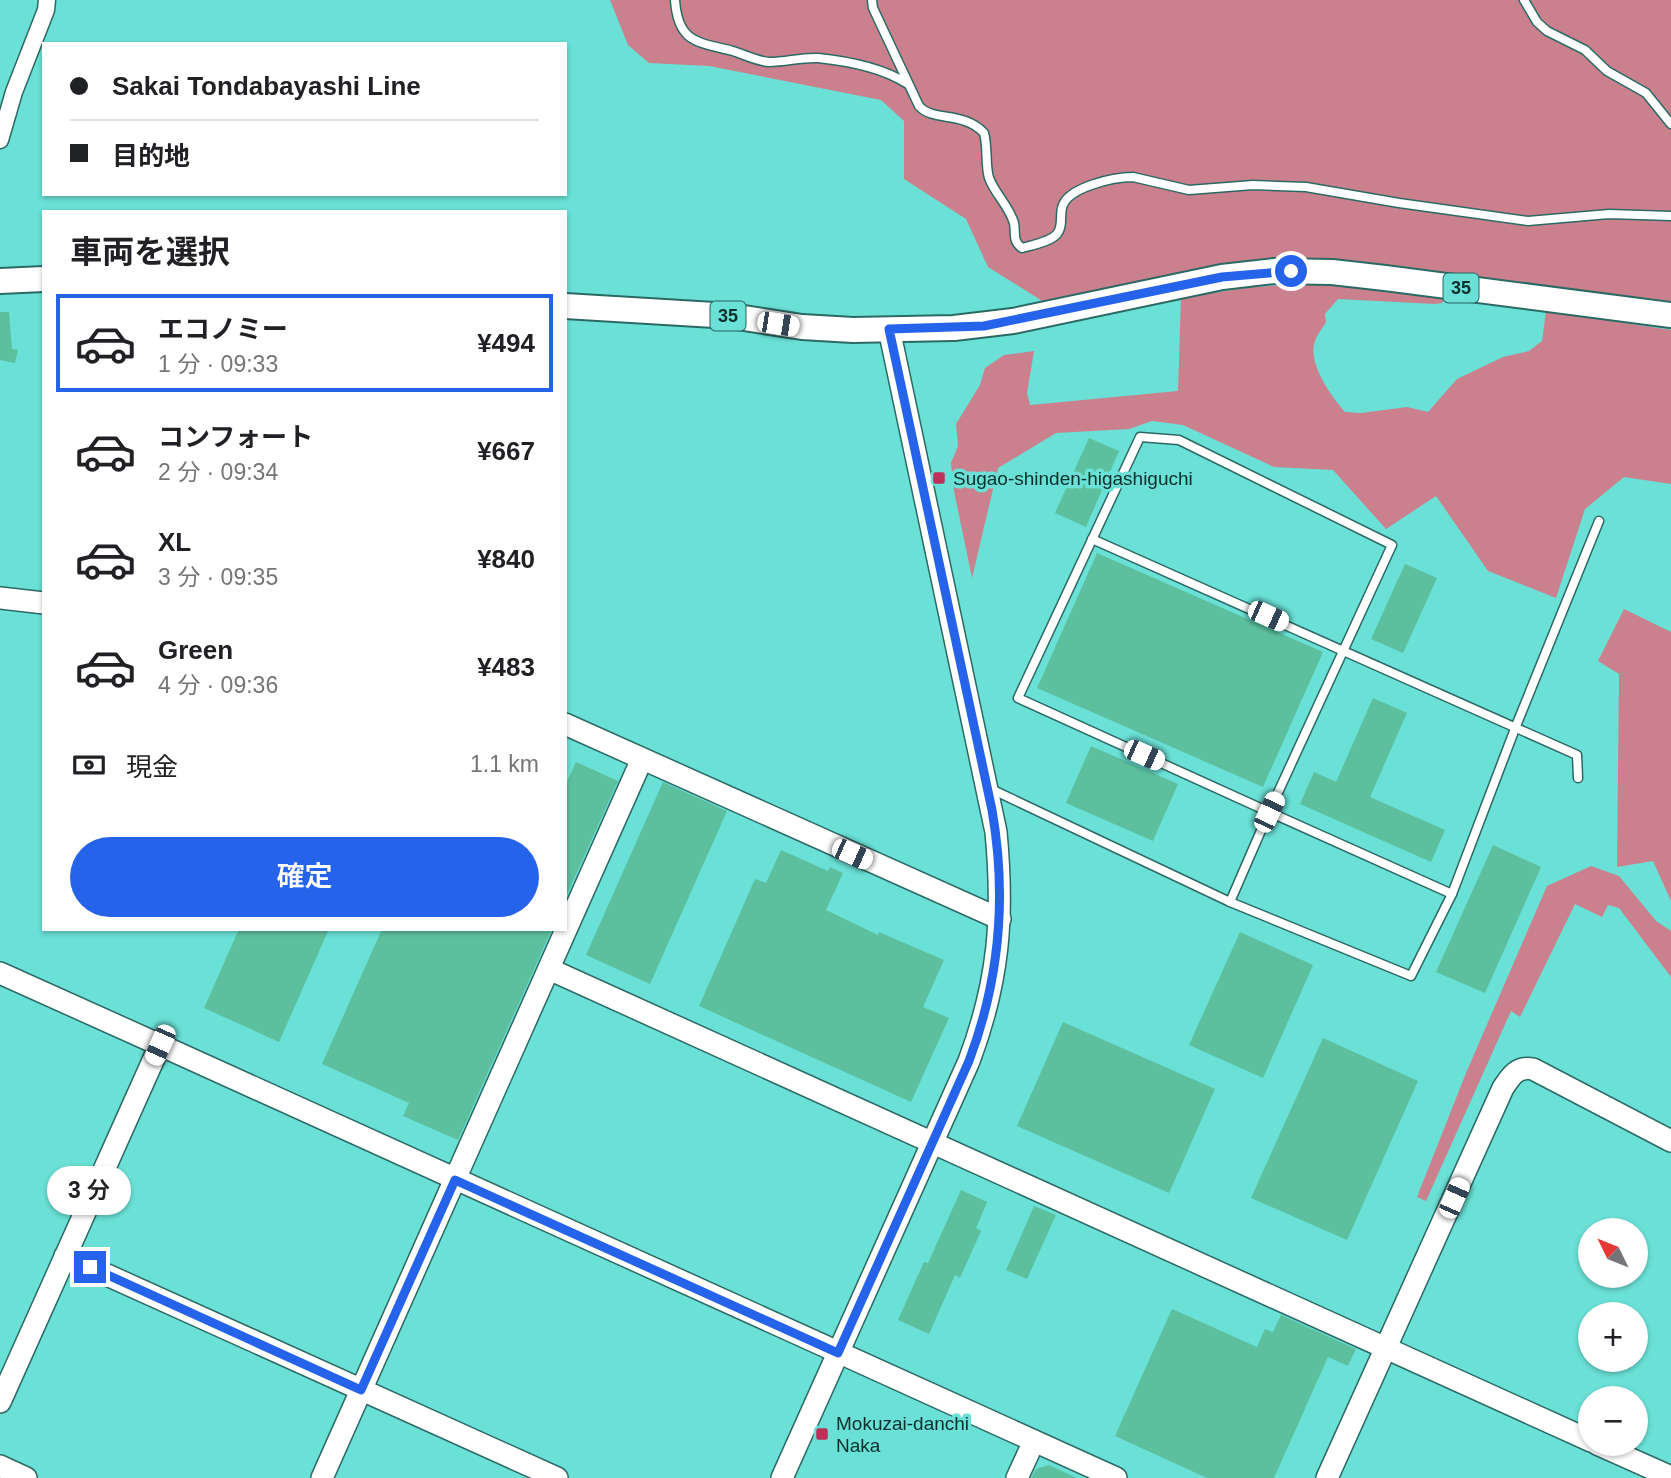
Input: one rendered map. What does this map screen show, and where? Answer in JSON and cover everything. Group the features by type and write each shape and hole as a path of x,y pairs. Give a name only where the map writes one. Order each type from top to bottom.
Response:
{"main road":[{"name":"35","path":"567,306 732,316 802,327 889,329 984,326 1222,277 1274,271 1375,276 1671,315"},
{"path":"0,281 42,279"}],"street":[{"path":"0,140 47,0"},
{"path":"782,1478 969,1061 986,1012 997,959 1000,919 999,867 988,787 889,329"},
{"path":"0,598 42,604"},
{"path":"567,725 1000,919"},
{"path":"567,928 642,758"},
{"path":"322,1478 566,931"},
{"path":"549,969 1578,1435"},
{"path":"0,973 1116,1478"},
{"path":"0,1402 160,1045"},
{"path":"1327,1478 1503,1088 1516,1070 1525,1067 1534,1069 1671,1141"},
{"path":"65,1256 557,1478"},
{"path":"1017,1478 1034,1441"},
{"path":"1624,1456 1671,1477"},
{"path":"0,1465 26,1478"}],"lane":[{"path":"675,0 678,18 693,41 699,44 761,61 805,58 855,64 892,74 908,84"},
{"path":"872,0 873,8 919,106 925,113 968,121 984,133 989,177 1009,212 1015,226 1014,236 1022,248 1054,237 1060,230 1061,209 1069,195 1103,181 1125,177 1189,190 1283,184 1528,221 1609,214 1671,216"},
{"path":"1524,0 1537,22 1548,31 1585,50 1607,71 1646,93 1671,124"},
{"path":"1230,902 1269,812 1392,545 1179,440 1140,437 1018,698 1269,812 1452,894"},
{"path":"988,787 1230,902 1411,976 1452,894 1599,521"},
{"path":"1092,539 1577,755 1578,778"}],"shaded area":[{"path":"610,0 1671,0 1671,302 1259,265 1044,302 988,267 966,219 904,179 904,121 881,100 709,66 649,63 628,45"},
{"path":"1306,283 1444,299 1442,303 1435,304 1338,299 1325,314 1326,322 1316,338 1313,350 1322,379 1345,412 1361,413 1407,407 1428,412 1457,379 1503,357 1529,351 1542,341 1546,311 1671,330 1671,484 1624,477 1585,509 1556,598 1488,571 1436,496 1386,529 1333,470 1274,467 1183,425 1152,421 1129,429 1056,433 998,468 972,578 951,463 958,446 956,424 980,385 985,368 1004,355 1034,351 1027,393 1030,405 1178,391 1181,298 1244,288"},
{"path":"1624,609 1671,632 1671,901 1653,861 1617,867 1619,674 1598,661"},
{"path":"1591,866 1619,876 1656,921 1671,931 1671,977 1619,908 1608,905 1602,917 1575,904 1520,1017 1511,1011 1426,1201 1417,1197 1466,1073 1547,886"}],"building":[{"path":"0,312 9,312 12,349 18,350 15,363 0,360"},
{"path":"1089,438 1119,451 1086,527 1055,513"},
{"path":"1097,553 1323,652 1263,787 1037,688"},
{"path":"1405,564 1437,578 1403,653 1371,639"},
{"path":"1373,698 1407,713 1370,797 1445,830 1431,862 1300,804 1314,772 1336,782"},
{"path":"1091,746 1178,784 1153,841 1066,803"},
{"path":"576,762 618,781 567,895 567,782"},
{"path":"663,782 727,811 650,984 586,955"},
{"path":"1493,845 1541,867 1485,993 1436,972"},
{"path":"781,850 828,871 830,867 843,873 826,910 878,935 879,932 944,960 923,1007 949,1018 911,1102 699,1006 755,879 766,883"},
{"path":"238,931 328,931 279,1042 204,1008"},
{"path":"381,931 551,931 458,1140 403,1116 409,1103 322,1064"},
{"path":"1240,932 1313,965 1263,1078 1189,1045"},
{"path":"1063,1022 1215,1089 1169,1193 1017,1126"},
{"path":"1323,1038 1418,1081 1347,1240 1251,1198"},
{"path":"961,1190 987,1202 976,1228 981,1231 960,1278 955,1275 929,1334 898,1320 924,1262 928,1263"},
{"path":"1034,1206 1056,1215 1027,1279 1006,1270"},
{"path":"1172,1309 1257,1347 1265,1329 1273,1332 1281,1315 1356,1349 1348,1366 1328,1357 1274,1478 1207,1478 1115,1436"},
{"path":"1049,1465 1077,1478 1031,1478 1036,1469"}],"place":[{"name":"Sugao-shinden-higashiguchi","path":"939,478"},
{"name":"Mokuzai-danchi Naka","path":"822,1434"}],"route":[{"path":"90,1267 361,1390 455,1180 838,1353 978,1038 986,1012 1000,935 999,867 992,810 889,329 984,326 1222,277 1291,271"}]}
